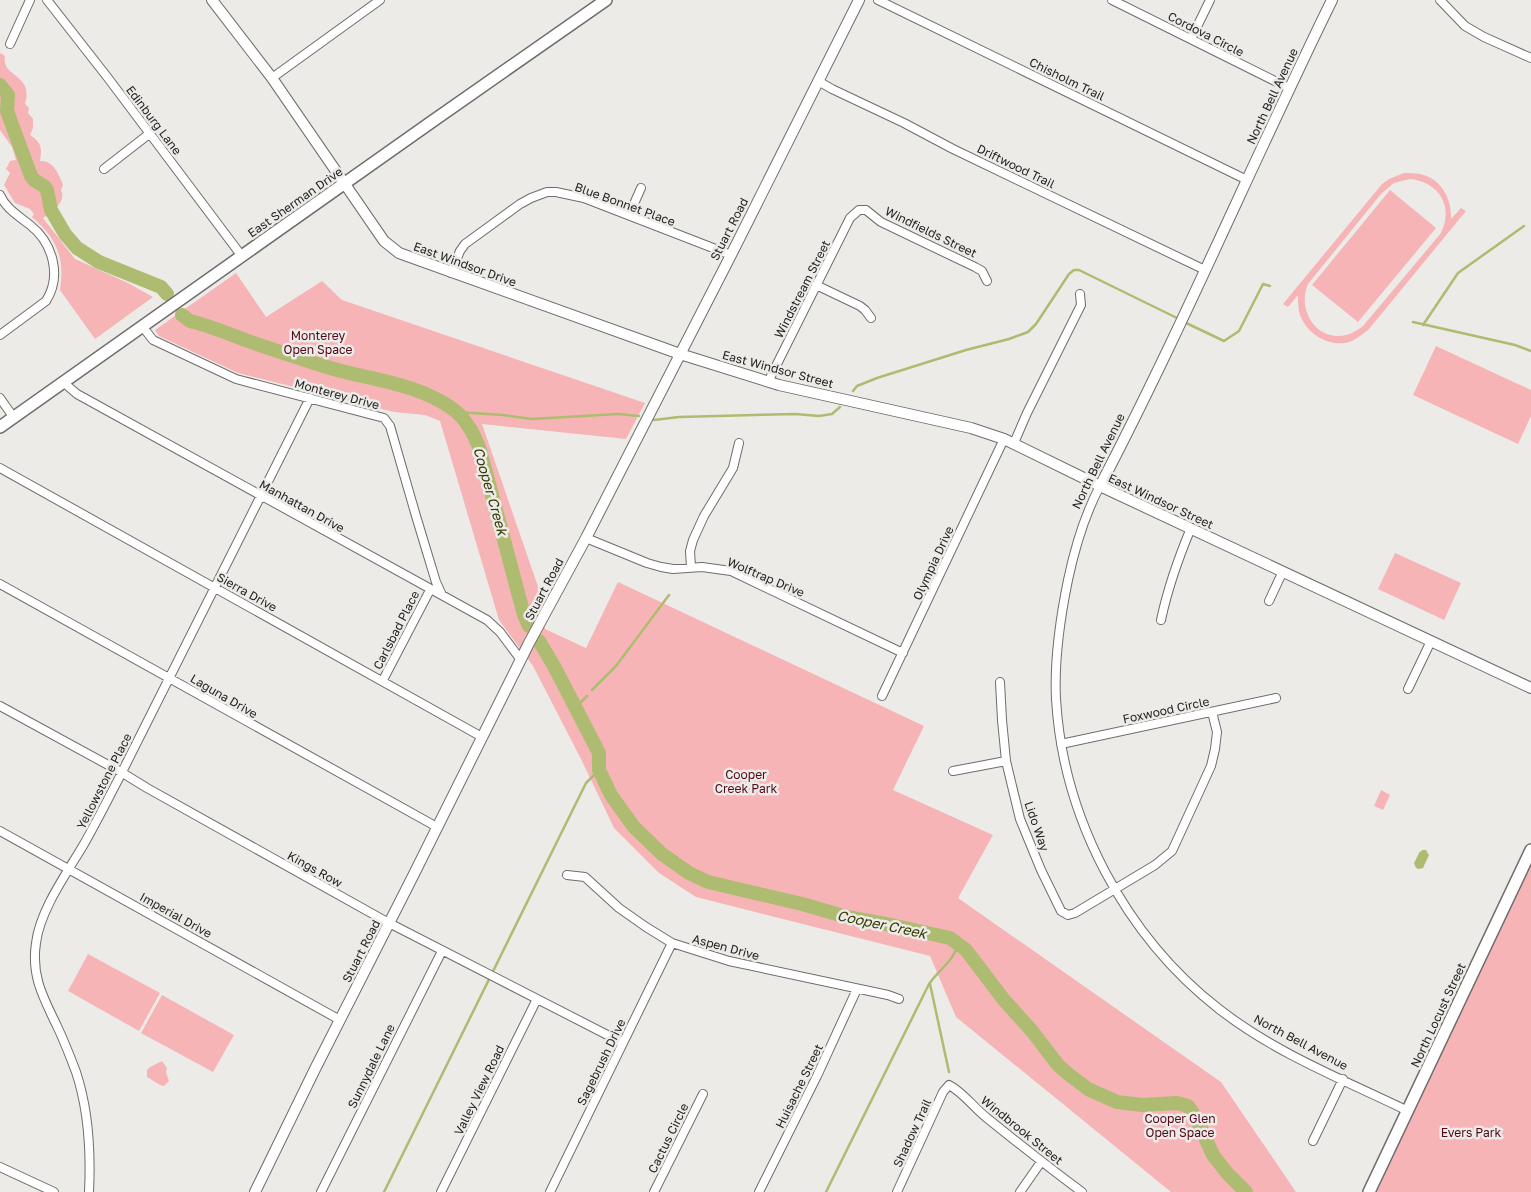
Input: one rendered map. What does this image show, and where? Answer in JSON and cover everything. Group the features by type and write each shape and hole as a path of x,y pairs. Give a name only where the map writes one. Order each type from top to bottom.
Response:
{"main road":[{"name":"East Sherman Drive","path":"0,427 345,184 377,159 606,0"},
{"name":"North Locust Street","path":"1369,1192 1531,850"}],"street":[{"path":"10,44 30,0"},
{"name":"Edinburg Lane","path":"47,0 242,255"},
{"name":"East Windsor Drive","path":"212,0 272,78 384,241 399,253 680,354"},
{"path":"272,78 380,0"},
{"name":"Stuart Road","path":"255,1192 521,660 586,538 731,255 859,0"},
{"name":"Chisholm Trail","path":"878,0 1246,180"},
{"name":"Cordova Circle","path":"1112,0 1289,88"},
{"path":"1191,39 1210,0"},
{"name":"North Bell Avenue","path":"1332,0 1176,331 1084,517 1073,558 1061,618 1056,698 1064,760 1080,813 1115,889 1129,912 1163,957 1218,1008 1272,1044 1408,1111"},
{"path":"1440,0 1465,26 1484,37 1531,58"},
{"name":"Driftwood Trail","path":"818,81 1205,270"},
{"path":"104,169 149,134"},
{"path":"629,215 641,188"},
{"name":"Blue Bonnet Place","path":"451,273 465,244 520,204 547,192 584,198 731,255"},
{"path":"0,195 14,214 39,233 50,249 55,278 51,294 46,301 0,335"},
{"name":"Windfields Street","path":"859,210 866,210 881,222 975,267 982,271 987,281"},
{"name":"Windstream Street","path":"768,382 850,218 859,210"},
{"path":"816,285 860,306 871,318"},
{"name":"Olympia Drive","path":"882,696 1009,441 1027,413 1081,305 1080,294"},
{"name":"Monterey Drive","path":"142,326 153,340 236,379 384,418 390,426 436,582 442,596"},
{"name":"East Windsor Street","path":"680,354 768,382 971,428 1009,441 1100,486 1531,688"},
{"name":"Manhattan Drive","path":"63,382 77,394 487,620 500,632 521,660"},
{"path":"0,398 14,418"},
{"name":"Yellowstone Place","path":"89,1192 90,1142 83,1096 67,1048 41,992 34,966 35,944 39,926 86,842 310,398"},
{"path":"691,567 690,551 693,540 704,516 733,468 739,443"},
{"name":"Sierra Drive","path":"0,468 383,680 482,737"},
{"path":"1161,620 1177,561 1191,528"},
{"name":"Wolftrap Drive","path":"586,538 661,568 715,568 731,571 903,653"},
{"path":"1269,601 1283,571"},
{"name":"Laguna Drive","path":"0,584 243,721 437,827"},
{"name":"Carlsbad Place","path":"383,680 430,590"},
{"path":"1408,689 1431,641"},
{"name":"Lido Way","path":"1000,682 1006,761 1020,818 1041,870 1061,911 1068,915 1075,913 1115,889"},
{"name":"Foxwood Circle","path":"1062,744 1276,698"},
{"name":"Kings Row","path":"0,706 389,923 623,1043"},
{"path":"1115,889 1155,866 1172,851 1211,766 1217,732 1212,712"},
{"path":"953,772 1006,761"},
{"name":"Imperial Drive","path":"0,831 340,1020"},
{"name":"Aspen Drive","path":"567,874 585,877 619,908 672,942 729,961 899,999"},
{"name":"Sagebrush Drive","path":"550,1192 672,942"},
{"name":"Sunnydale Lane","path":"321,1192 442,951"},
{"name":"Huisache Street","path":"759,1192 817,1076 857,989"},
{"name":"Valley View Road","path":"441,1192 537,999"},
{"path":"1313,1141 1343,1079"},
{"name":"Windbrook Street","path":"948,1085 959,1091 985,1116 1041,1162 1082,1192"},
{"name":"Shadow Trail","path":"896,1192 948,1085"},
{"name":"Cactus Circle","path":"654,1192 703,1094"},
{"path":"1020,1192 1041,1162"},
{"path":"0,1167 54,1192"}],"green space":[{"path":"0,53 5,56 5,63 8,68 22,81 25,87 27,94 25,104 29,108 28,113 33,119 33,128 30,135 40,146 40,161 45,161 52,165 63,185 60,202 54,210 43,218 75,259 128,283 153,297 95,339 60,290 60,258 53,241 41,225 32,217 34,214 30,209 15,203 4,185 10,173 6,169 10,161 16,160 12,147 0,130"},
{"path":"1404,173 1427,176 1444,190 1450,204 1451,219 1461,208 1466,211 1369,329 1352,341 1344,343 1329,342 1314,334 1303,322 1299,310 1298,295 1288,307 1283,304 1382,184","holes":["1410,179 1420,181 1436,190 1445,205 1445,223 1441,233 1363,326 1342,336 1329,335 1321,331 1314,325 1306,310 1305,293 1308,284 1381,194 1394,183"]},
{"path":"1390,190 1436,228 1358,322 1312,285"},
{"path":"236,273 266,317 322,281 342,300 645,403 626,439 482,424 544,604 545,629 586,648 618,582 924,726 893,790 993,835 958,898 1221,1082 1296,1192 1171,1192 956,1017 930,956 696,897 659,873 614,828 533,666 499,620 440,421 425,415 394,412 238,373 159,336 155,330"},
{"path":"1436,346 1531,390 1531,416 1518,444 1413,395"},
{"path":"1395,553 1461,583 1444,620 1378,589"},
{"path":"1381,790 1390,795 1383,810 1374,806"},
{"name":"Evers Park","path":"1531,861 1531,1192 1375,1192"},
{"path":"88,954 160,993 139,1031 68,991"},
{"path":"162,995 234,1035 213,1072 141,1033"},
{"path":"162,1061 167,1068 166,1072 169,1081 164,1086 147,1077 147,1070"}],"shaded area":[{"path":"1422,850 1426,850 1429,855 1423,868 1419,869 1416,868 1414,863"}],"waterway":[{"name":"Cooper Creek","path":"0,85 8,95 7,111 31,176 47,190 51,210 65,234 77,248 99,262 161,287 167,294"},
{"path":"1423,325 1458,273 1524,226"},
{"path":"853,391 857,386 877,378 1028,332 1036,324 1069,274 1074,270 1079,270 1179,319"},
{"path":"1184,322 1224,341 1239,331 1263,284 1270,286"},
{"name":"Cooper Creek","path":"182,315 190,321 308,361 421,392 455,411 468,426 480,450 524,615 529,626"},
{"path":"1413,322 1515,345 1531,351"},
{"path":"654,420 679,417 795,414 819,416 832,414 840,407"},
{"path":"457,412 532,419 618,414 639,416"},
{"path":"592,690 616,666 669,595"},
{"name":"Cooper Creek","path":"539,641 599,753 599,770 611,795 634,827 662,854 689,873 708,882 802,904 847,917 950,938 966,950 1004,1000 1032,1031 1058,1065 1088,1089 1117,1102 1142,1105 1177,1103 1188,1106 1198,1122 1213,1155 1227,1173 1246,1192"},
{"path":"576,707 587,696"},
{"path":"384,1192 586,783 599,770"},
{"path":"826,1192 929,984 950,960 958,942"},
{"path":"930,984 949,1072"}],"park label":[{"name":"Monterey Open Space","path":"318,342"},
{"name":"Cooper Creek Park","path":"746,781"},
{"name":"Cooper Glen Open Space","path":"1180,1125"}]}
